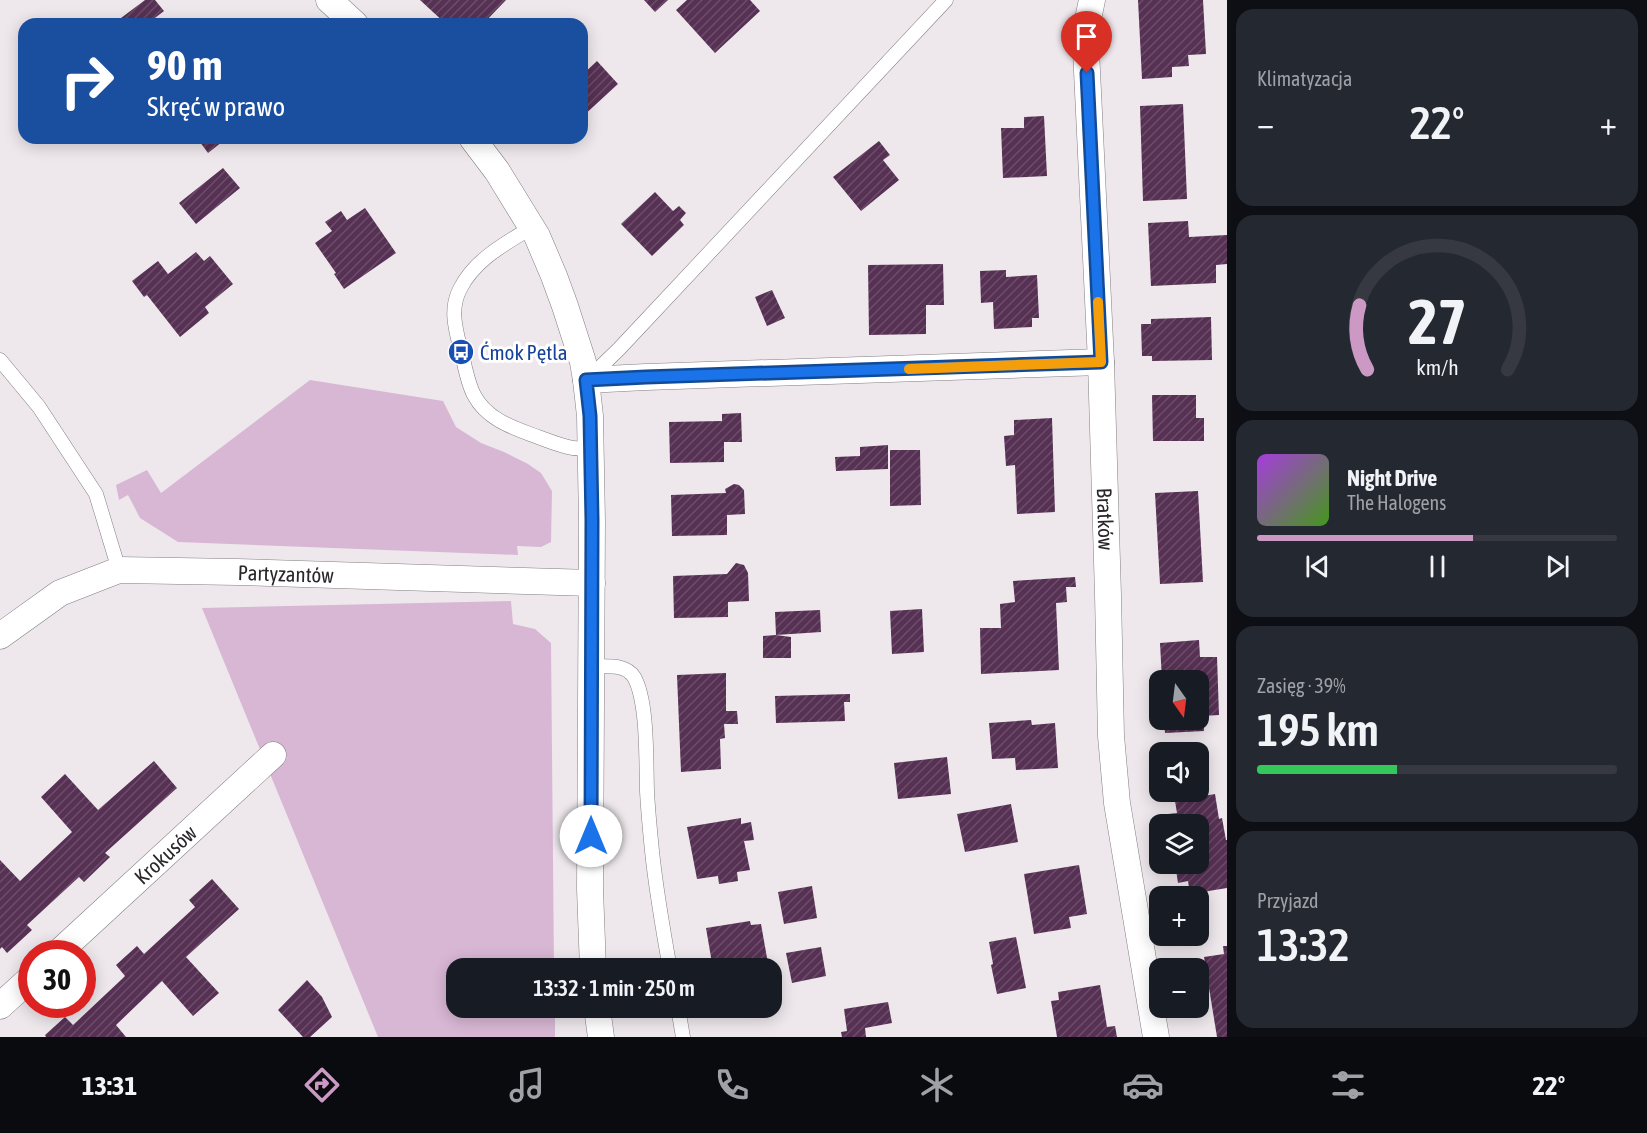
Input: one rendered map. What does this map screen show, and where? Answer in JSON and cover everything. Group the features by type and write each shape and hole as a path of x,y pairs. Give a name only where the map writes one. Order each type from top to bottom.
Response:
{"street":[{"path":"329,0 348,18"},
{"name":"Bratków","path":"1092,0 1087,24 1086,50 1101,362 1111,736 1117,802 1156,1037"},
{"path":"477,144 497,171 532,227 565,306 583,362 586,380 591,448 593,958"},
{"path":"586,380 1101,362"},
{"name":"Partyzantów","path":"0,636 60,593 119,570 592,584"},
{"name":"Krokusów","path":"72,940 273,754"},
{"path":"0,1006 18,990"},
{"path":"598,1018 601,1037"}],"lane":[{"path":"586,380 634,333 946,0"},
{"path":"532,227 492,252 472,270 459,290 454,304 454,324 473,394 497,420 561,446 591,448"},
{"path":"0,360 39,407 96,494 119,570"},
{"path":"591,666 624,668 638,685 646,736 647,794 656,889 668,958"},
{"path":"680,1018 683,1037"}],"shaded area":[{"path":"310,380 443,401 456,427 481,443 528,464 541,473 552,491 551,542 541,547 517,546 518,555 178,542 140,518 128,495 119,500 116,485 147,470 161,493"},
{"path":"511,601 513,624 535,629 551,643 554,958 446,958 446,1018 555,1018 555,1037 378,1037 202,608"}],"building":[{"path":"145,0 155,0 164,11 155,18 121,18"},
{"path":"420,0 506,0 489,18 440,18"},
{"path":"644,0 668,0 655,12"},
{"path":"687,0 750,0 760,11 715,53 676,10"},
{"path":"1138,0 1203,0 1206,54 1188,55 1189,66 1172,67 1172,77 1142,79"},
{"path":"597,61 618,84 588,112 588,69"},
{"path":"1183,104 1187,199 1143,201 1140,106"},
{"path":"1044,116 1047,176 1003,178 1001,128 1024,128 1024,117"},
{"path":"879,141 890,155 883,160 899,180 861,211 833,177"},
{"path":"201,144 219,144 208,153"},
{"path":"223,168 240,188 196,224 179,203"},
{"path":"655,192 673,211 679,206 686,213 680,220 684,225 652,256 621,224"},
{"path":"365,208 396,253 344,289 315,243 332,231 325,222 341,211 347,220"},
{"path":"1188,221 1189,237 1227,235 1227,264 1216,265 1216,283 1151,286 1148,223"},
{"path":"196,252 204,261 210,256 233,284 205,307 209,313 180,337 147,295 144,297 132,281 158,261 168,274"},
{"path":"943,264 944,305 926,305 926,334 869,335 868,265"},
{"path":"1006,270 1006,277 1037,275 1039,318 1032,318 1032,327 994,329 993,302 981,303 980,271"},
{"path":"772,290 785,318 767,326 755,297"},
{"path":"1211,317 1212,360 1152,361 1152,356 1142,356 1141,324 1151,324 1151,319"},
{"path":"1152,395 1196,395 1196,418 1204,418 1204,441 1153,441"},
{"path":"741,413 742,442 724,442 724,462 670,463 669,422 722,421 722,414"},
{"path":"1052,418 1055,512 1017,514 1015,465 1006,466 1004,436 1014,435 1014,420"},
{"path":"888,445 888,469 836,471 835,457 860,456 860,447"},
{"path":"890,450 920,450 921,505 890,506"},
{"path":"734,484 744,490 745,514 727,515 727,535 672,536 671,495 726,493 725,489"},
{"path":"1198,491 1203,582 1160,584 1155,493"},
{"path":"736,563 744,565 748,573 749,601 728,602 728,617 674,618 673,576 727,574"},
{"path":"1075,577 1076,587 1066,587 1067,602 1056,603 1059,670 981,674 980,628 1001,628 1000,604 1015,602 1013,581"},
{"path":"922,609 924,652 892,654 890,611"},
{"path":"820,610 821,632 776,635 775,612"},
{"path":"763,636 791,637 791,658 763,658"},
{"path":"1199,640 1200,657 1217,657 1219,715 1209,716 1209,670 1161,670 1160,643"},
{"path":"726,673 726,711 737,711 738,724 724,724 725,738 720,739 721,769 681,772 677,675"},
{"path":"850,694 850,702 844,702 845,721 776,723 775,696"},
{"path":"1031,720 1032,725 1055,723 1058,768 1016,770 1015,758 992,759 989,723"},
{"path":"1165,730 1204,731 1165,733"},
{"path":"947,757 951,794 898,799 894,763"},
{"path":"154,761 177,788 105,853 110,857 84,882 79,877 27,925 32,930 21,940 18,940 18,943 7,953 2,947 0,949 0,860 20,881 72,832 41,797 65,774 98,810"},
{"path":"1215,794 1219,819 1222,818 1227,840 1227,888 1209,891 1209,886 1189,886 1188,881 1178,883 1177,874 1209,874 1209,814 1168,814 1177,813 1175,802 1209,802 1209,795"},
{"path":"1011,804 1018,842 965,852 957,814"},
{"path":"741,818 741,824 751,822 754,840 744,841 750,870 737,872 738,881 719,884 718,876 697,879 687,827"},
{"path":"1079,865 1087,914 1069,917 1071,928 1034,934 1024,874"},
{"path":"212,879 239,909 186,957 219,993 193,1016 162,981 116,1025 126,1037 46,1037 45,1035 64,1018 73,1025 80,1018 96,1018 96,1003 125,976 116,965 137,946 144,954 195,907 189,900"},
{"path":"812,886 817,918 784,924 778,892"},
{"path":"750,921 751,925 761,924 767,958 711,958 706,928"},
{"path":"1016,937 1026,988 997,994 989,942"},
{"path":"1223,946 1227,946 1227,1037 1217,1037 1209,988 1209,958 1204,957 1224,954"},
{"path":"821,947 826,976 792,983 786,953"},
{"path":"307,980 322,997 332,1017 310,1037 303,1037 278,1010"},
{"path":"1100,985 1107,1027 1115,1026 1117,1037 1057,1037 1051,1001 1059,1000 1058,992"},
{"path":"888,1002 892,1023 865,1028 866,1037 842,1037 841,1032 847,1031 844,1009"}],"slow traffic":[{"path":"909,369 1101,362 1098,302"}],"place":[{"name":"Ćmok Pętla","path":"461,352"}],"route":[{"path":"591,836 592,520 590,416 586,380 1101,362 1087,73"}]}
